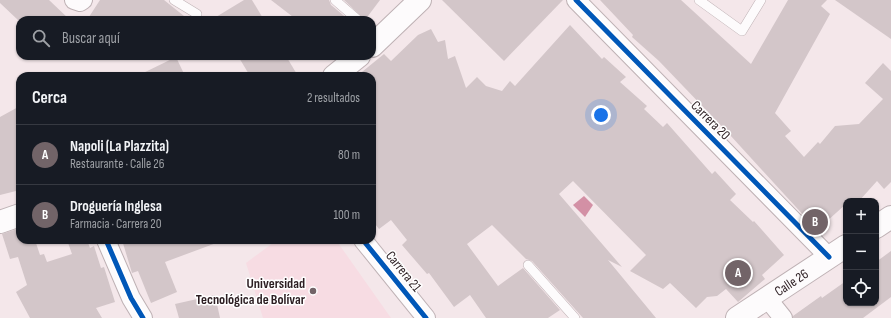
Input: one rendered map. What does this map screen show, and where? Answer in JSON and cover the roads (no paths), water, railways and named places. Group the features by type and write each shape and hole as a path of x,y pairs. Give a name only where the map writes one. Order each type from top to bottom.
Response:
{"street":[{"path":"376,37 420,0"},
{"name":"Carrera 20","path":"576,0 838,252"},
{"path":"339,72 354,60"},
{"path":"0,222 16,216"},
{"path":"879,225 891,217"},
{"path":"108,244 131,298 143,318"},
{"name":"Carrera 21","path":"367,244 426,318"},
{"name":"Calle 26","path":"737,318 838,252"},
{"path":"767,298 783,318"}],"lane":[{"path":"174,0 197,14"},
{"path":"335,0 353,16"},
{"path":"699,0 742,31 760,0"},
{"path":"528,265 575,318"}],"place":[{"name":"Droguería Inglesa","path":"815,222"},
{"name":"Napoli (La Plazzita)","path":"738,273"},
{"name":"Universidad Tecnológica de Bolívar","path":"313,291"}]}
